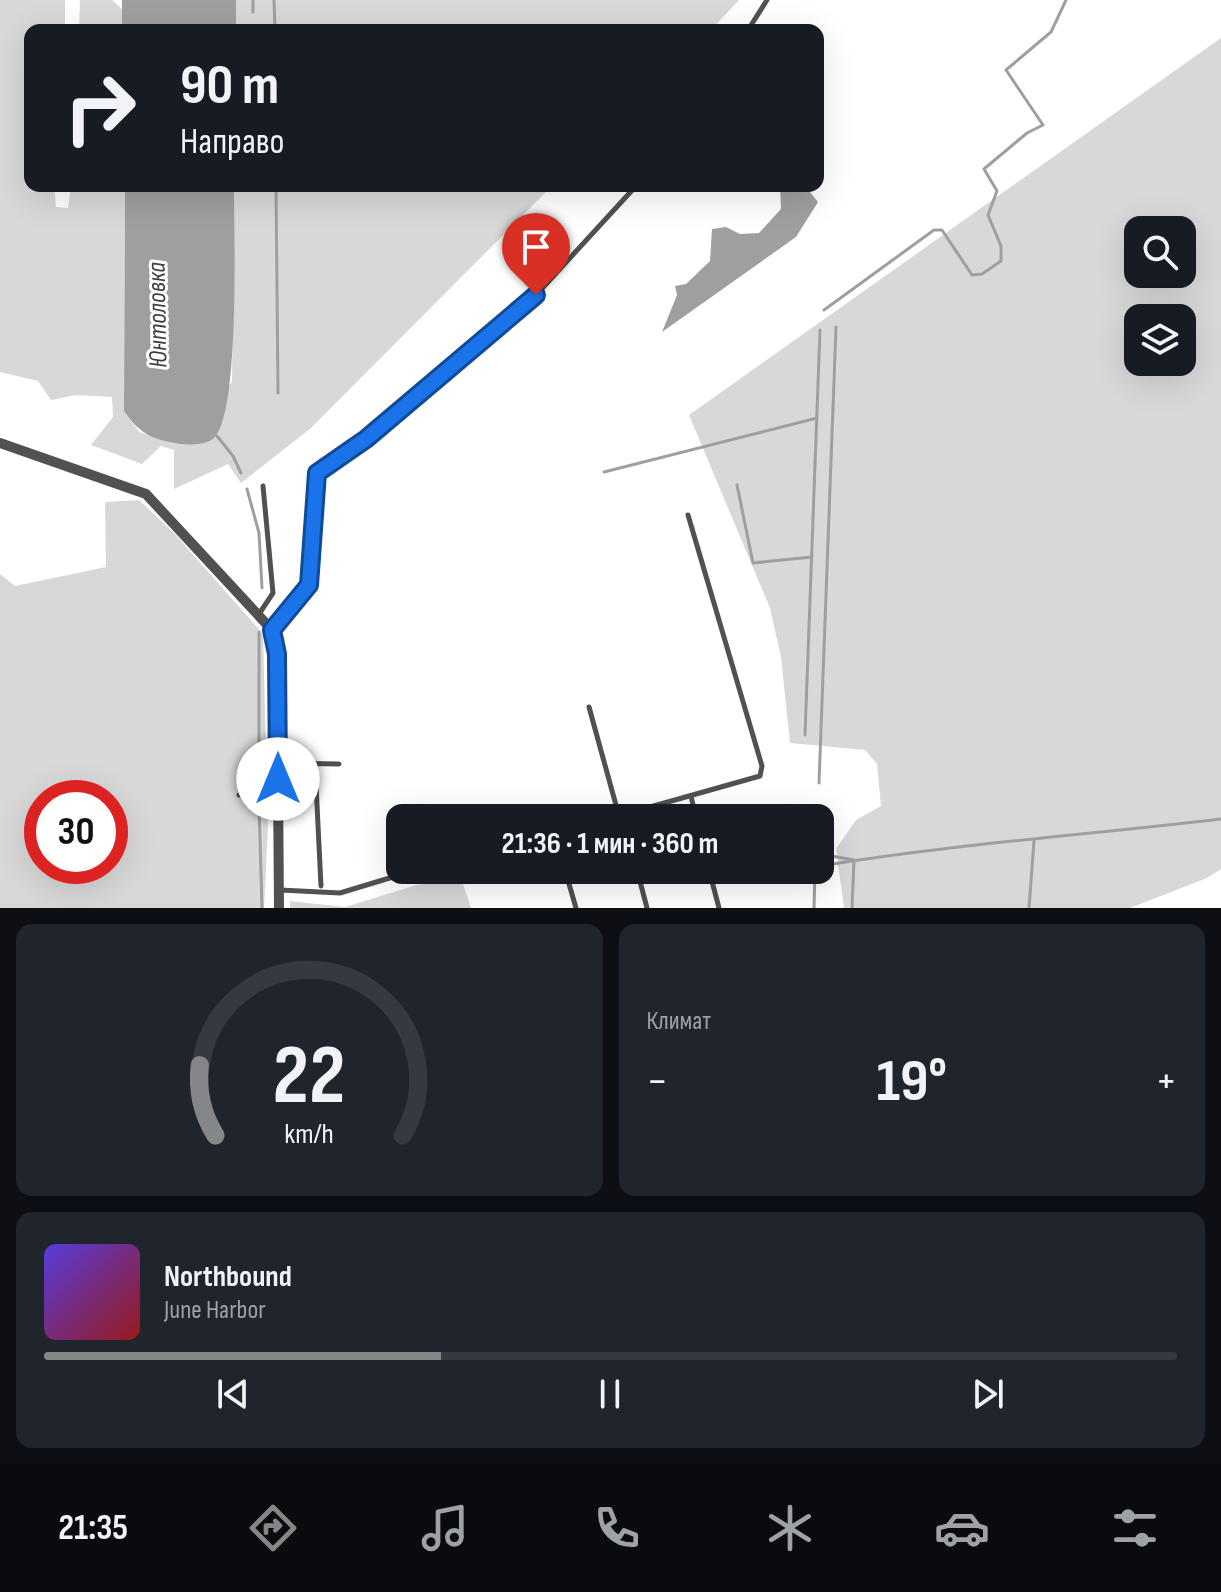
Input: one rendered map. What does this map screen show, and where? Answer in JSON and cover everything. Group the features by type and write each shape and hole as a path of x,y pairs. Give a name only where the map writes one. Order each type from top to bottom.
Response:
{"street":[{"path":"0,443 146,494 272,630 277,654 279,908"}],"lane":[{"path":"752,24 767,0"},
{"path":"272,630 309,585 317,473 366,439 536,295 630,192"},
{"path":"259,614 273,593 263,486"},
{"path":"661,804 760,776 762,766 688,515"},
{"path":"589,707 618,804"},
{"path":"278,763 339,764"},
{"path":"315,764 321,886"},
{"path":"239,795 278,795"},
{"path":"691,795 693,804"},
{"path":"279,890 340,893 386,879"},
{"path":"569,884 576,908"},
{"path":"641,884 647,908"},
{"path":"713,884 719,908"}],"shaded area":[{"path":"0,0 65,0 65,24 24,24 24,192 55,192 56,207 68,208 70,192 125,192 124,411 139,432 182,444 232,382 234,192 546,192 311,428 241,483 228,464 174,489 174,450 161,446 142,464 91,445 113,417 112,397 76,395 51,400 38,381 0,372"},
{"path":"80,0 112,0 122,9 122,24 79,24"},
{"path":"236,0 739,0 717,24 236,24"},
{"path":"1221,38 1221,869 1207,878 1130,908 844,908 836,849 856,820 881,806 877,764 865,750 790,743 781,657 770,608 689,415"},
{"path":"139,500 174,533 263,634 268,827 264,908 0,908 0,574 15,586 106,567 105,502"},
{"path":"420,884 463,884 471,908 290,908 290,901 345,907"}],"water":[{"path":"122,0 236,0 236,24 122,24"},
{"name":"Юнтоловка","path":"125,192 234,192 232,357 229,392 223,420 215,437 208,442 194,444 161,440 141,430 124,411"},
{"path":"780,192 810,192 818,202 796,237 662,332 677,295 675,286 686,284 710,261 712,229 726,227 740,234 759,233 781,209"}],"waterway":[{"path":"253,0 253,12"},
{"path":"274,0 275,24"},
{"path":"824,310 934,230 942,230 972,275 982,274 1001,261 1001,246 988,215 997,191 984,169 1027,133 1043,125 1006,70 1051,32 1066,0"},
{"path":"276,192 278,393"},
{"path":"819,783 836,327"},
{"path":"805,735 820,330"},
{"path":"604,472 817,418"},
{"path":"217,436 233,456 241,473"},
{"path":"737,485 753,563 812,557"},
{"path":"247,489 259,533 262,588"},
{"path":"259,632 259,786"},
{"path":"259,805 262,908"},
{"path":"834,864 1221,819"},
{"path":"1029,908 1034,841"},
{"path":"834,856 854,860 852,908"},
{"path":"814,908 815,884"}],"route":[{"path":"278,779 277,654 272,630 293,609 309,585 317,473 366,439 536,295"}]}
